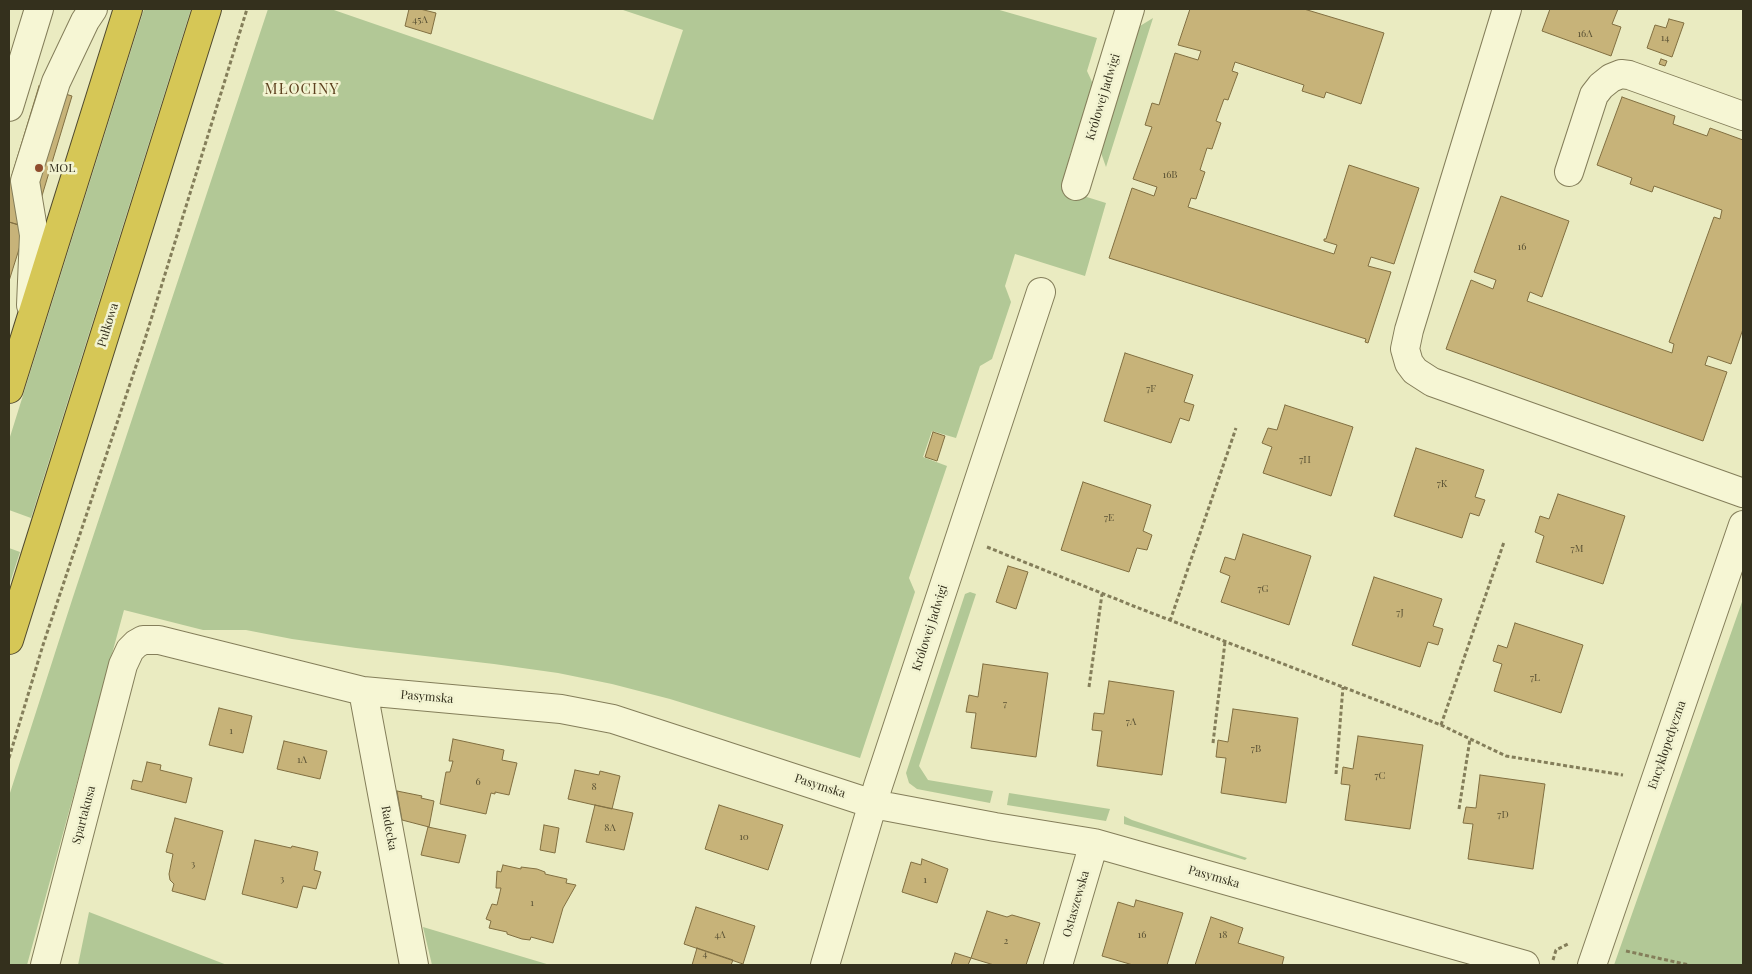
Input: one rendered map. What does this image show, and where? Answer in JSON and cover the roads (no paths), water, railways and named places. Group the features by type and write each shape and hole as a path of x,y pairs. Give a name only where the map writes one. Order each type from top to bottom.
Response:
{"highway":[{"path":"9,389 128,9"},
{"name":"Pułkowa","path":"9,640 207,9"}],"street":[{"path":"9,108 40,9"},
{"path":"30,322 34,235 25,181 56,82 85,21 93,9"},
{"name":"Królowej Jadwigi","path":"1076,186 1130,9"},
{"path":"1507,9 1409,330 1405,349 1409,363 1415,371 1432,382 1743,493"},
{"path":"1569,172 1594,95 1611,78 1621,74 1628,74 1743,116"},
{"name":"Królowej Jadwigi","path":"826,965 878,786 1041,292"},
{"name":"Encyklopedyczna","path":"1595,955 1743,525"},
{"name":"Pasymska","path":"123,665 130,650 136,644 143,640 159,640 364,691 561,710 613,719 873,804 995,828 1094,843 1525,965"},
{"name":"Spartakusa","path":"45,965 123,665"},
{"name":"Radecka","path":"364,691 414,965"},
{"name":"Ostaszewska","path":"1058,965 1094,843"}],"place":[{"name":"MOL","path":"39,168"}],"district":[{"name":"MŁOCINY","path":"302,89"}]}
